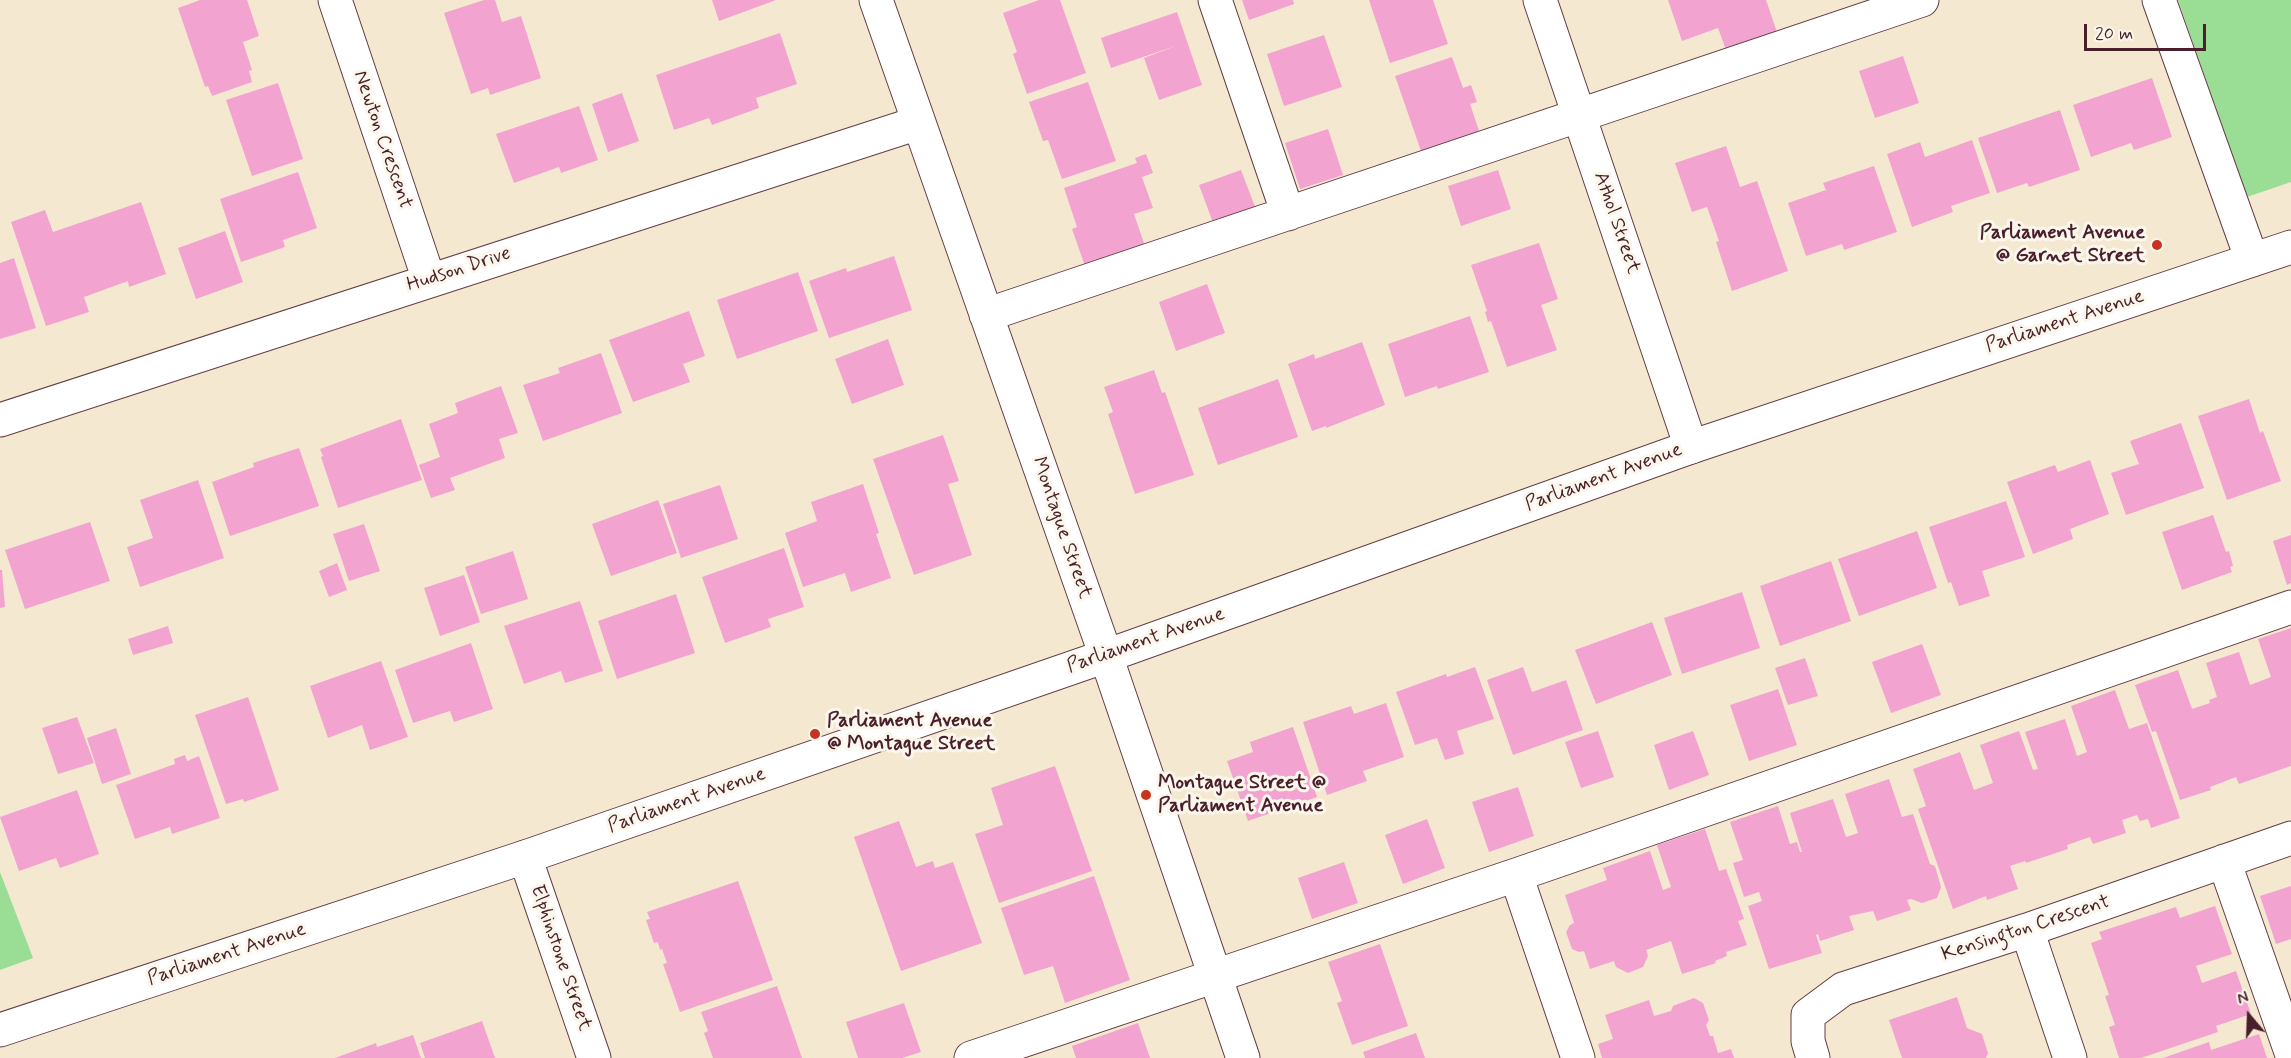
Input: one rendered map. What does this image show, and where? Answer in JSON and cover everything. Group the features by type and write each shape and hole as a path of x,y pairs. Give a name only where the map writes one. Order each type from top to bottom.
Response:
{"street":[{"name":"Newton Crescent","path":"335,0 429,280"},
{"name":"Montague Street","path":"876,0 1244,1058"},
{"path":"1215,0 1288,214"},
{"name":"Athol Street","path":"1540,0 1691,447"},
{"path":"2159,0 2252,260"},
{"path":"986,315 1580,116 1901,3"},
{"name":"Hudson Drive","path":"0,420 918,123"},
{"name":"Parliament Avenue","path":"0,1030 525,857 1106,656 1691,447 2291,247"},
{"path":"971,1058 1516,875 2291,607"},
{"name":"Kensington Crescent","path":"1813,1058 1808,1041 1808,1015 1843,989 2027,930 2291,838"},
{"name":"Elphinstone Street","path":"525,857 594,1058"},
{"path":"2224,861 2291,1052"},
{"path":"1516,875 1578,1058"},
{"path":"2027,930 2070,1058"}],"green space":[{"path":"2178,0 2291,0 2291,182 2247,197"},
{"path":"0,872 33,958 0,970"}],"building":[{"path":"200,0 247,0 259,36 243,42 252,70 249,71 252,82 212,96 208,86 205,87 178,8"},
{"path":"484,0 495,0 502,22 521,16 541,78 490,95 488,88 471,94 444,13"},
{"path":"712,0 776,0 719,21"},
{"path":"1039,0 1060,0 1086,73 1027,94 1013,54 1017,52 1003,13"},
{"path":"1242,0 1293,0 1294,4 1249,20"},
{"path":"1369,0 1433,0 1448,44 1390,63"},
{"path":"1668,0 1766,0 1778,35 1727,53 1718,28 1682,41"},
{"path":"1177,12 1202,85 1159,100 1144,58 1178,45 1111,68 1101,38"},
{"path":"780,33 797,84 756,98 759,108 712,125 709,118 674,130 656,75"},
{"path":"1324,35 1342,87 1284,106 1267,54"},
{"path":"1903,56 1919,103 1875,118 1859,71"},
{"path":"1452,57 1463,88 1471,85 1477,102 1470,104 1479,131 1421,151 1395,76"},
{"path":"2152,78 2172,137 2134,150 2131,143 2091,157 2073,105"},
{"path":"1088,82 1116,161 1062,179 1048,140 1043,141 1029,102"},
{"path":"278,83 303,159 252,176 226,100"},
{"path":"622,93 639,141 608,152 592,104"},
{"path":"579,106 598,160 561,173 559,167 514,183 496,134"},
{"path":"2060,110 2080,170 2029,187 2027,183 1997,193 1978,138"},
{"path":"1328,129 1343,175 1300,189 1285,143"},
{"path":"1972,140 1990,193 1951,206 1953,212 1912,227 1887,154 1920,142 1925,157"},
{"path":"1726,146 1740,187 1757,181 1788,271 1732,291 1716,242 1719,241 1707,207 1692,212 1675,163"},
{"path":"1146,154 1153,173 1142,177 1153,208 1134,214 1146,249 1086,269 1072,229 1077,227 1064,188 1137,163 1135,158"},
{"path":"1874,166 1897,232 1844,250 1842,244 1806,256 1788,203 1826,190 1823,183"},
{"path":"1241,170 1257,212 1215,228 1199,185"},
{"path":"1498,170 1511,209 1461,226 1448,186"},
{"path":"298,172 317,228 283,240 285,247 241,262 220,199"},
{"path":"141,202 166,274 129,287 128,281 84,297 89,312 46,326 11,222 45,210 53,232"},
{"path":"225,231 243,282 196,299 178,248"},
{"path":"1539,243 1558,299 1541,305 1557,350 1507,367 1491,321 1488,322 1485,312 1487,311 1471,265"},
{"path":"894,256 912,310 829,338 809,281 846,268 847,272"},
{"path":"14,258 36,328 0,339 0,263"},
{"path":"798,272 818,331 737,359 717,300"},
{"path":"1207,284 1225,333 1176,351 1159,302"},
{"path":"689,311 705,356 683,364 690,382 633,402 609,340"},
{"path":"1470,316 1489,372 1405,397 1388,344"},
{"path":"888,339 904,385 852,404 835,359"},
{"path":"1362,342 1385,405 1326,428 1326,426 1312,431 1288,364 1314,354 1315,359"},
{"path":"601,353 622,413 543,441 523,385 560,373 558,368"},
{"path":"1154,370 1162,393 1165,392 1194,475 1135,494 1108,414 1113,412 1104,387"},
{"path":"1278,379 1298,437 1218,465 1198,408"},
{"path":"501,386 518,433 499,439 505,458 450,478 455,490 431,498 419,465 440,457 429,424 458,413 455,403"},
{"path":"2249,399 2260,433 2263,431 2281,481 2227,500 2198,416"},
{"path":"401,419 422,480 338,508 320,449"},
{"path":"2181,423 2204,488 2126,515 2111,473 2139,464 2130,441"},
{"path":"943,435 959,481 948,484 972,555 914,575 873,459"},
{"path":"299,448 319,506 230,536 212,482 254,467 253,463"},
{"path":"2090,460 2109,514 2070,529 2073,539 2033,554 2007,482 2055,465 2058,472"},
{"path":"198,480 224,558 140,587 127,547 153,538 140,500"},
{"path":"863,484 879,533 876,534 891,578 851,592 845,573 803,587 785,533 817,521 811,502"},
{"path":"720,485 738,539 681,558 663,504"},
{"path":"658,500 677,553 611,576 592,524"},
{"path":"2006,501 2025,557 1982,571 1990,596 1959,606 1951,582 1948,583 1929,527"},
{"path":"2213,515 2226,552 2229,551 2233,566 2230,567 2232,572 2182,590 2162,532"},
{"path":"90,522 110,581 25,609 5,550"},
{"path":"364,524 380,571 349,581 333,534"},
{"path":"1917,531 1937,588 1859,616 1838,559"},
{"path":"2291,535 2291,583 2287,585 2273,541"},
{"path":"784,548 804,607 768,619 771,627 725,643 702,577"},
{"path":"513,551 528,599 481,614 465,567"},
{"path":"1831,561 1851,621 1780,646 1760,586"},
{"path":"337,563 347,590 329,597 319,571"},
{"path":"0,570 2,570 5,607 0,608"},
{"path":"464,575 480,622 440,636 424,588"},
{"path":"1742,592 1760,648 1682,674 1664,618"},
{"path":"676,594 695,653 617,679 598,621"},
{"path":"580,601 603,671 565,683 561,671 524,684 504,626"},
{"path":"1652,622 1672,675 1596,704 1575,650"},
{"path":"168,626 173,643 133,655 128,639"},
{"path":"2291,628 2291,766 2239,784 2236,777 2210,787 2211,790 2180,800 2156,731 2152,732 2135,685 2178,670 2192,709 2210,703 2209,700 2217,697 2206,663 2239,652 2250,685 2271,677 2258,639"},
{"path":"471,643 493,709 454,722 450,711 413,723 395,670"},
{"path":"1922,644 1941,695 1891,713 1872,662"},
{"path":"1805,658 1818,696 1788,705 1775,668"},
{"path":"381,661 408,737 370,750 362,725 328,738 310,686"},
{"path":"1475,667 1494,719 1457,731 1464,754 1445,760 1437,738 1415,745 1396,692 1446,674 1447,677"},
{"path":"1523,667 1532,692 1566,680 1583,730 1513,755 1487,680"},
{"path":"1778,689 1797,745 1749,761 1730,705"},
{"path":"2115,690 2129,729 2147,723 2180,818 2151,828 2148,819 2140,821 2137,815 2122,820 2126,833 2093,844 2090,837 2067,845 2068,849 2010,866 2018,889 1987,900 1986,896 1953,909 1918,809 1926,806 1913,769 1960,752 1974,790 1993,783 1980,745 2019,731 2033,770 2038,769 2025,732 2065,719 2077,756 2087,752 2071,706"},
{"path":"248,697 279,790 244,802 243,799 226,804 195,715"},
{"path":"1386,703 1404,757 1363,771 1367,781 1327,795 1303,722 1351,706 1354,714"},
{"path":"77,717 94,763 58,774 42,728"},
{"path":"1293,727 1317,797 1248,821 1227,761 1253,752 1250,742"},
{"path":"116,728 131,774 102,784 87,738"},
{"path":"1598,731 1614,777 1581,788 1565,742"},
{"path":"1693,731 1709,775 1669,790 1654,745"},
{"path":"185,755 187,761 199,756 220,818 172,834 170,827 135,839 116,785 175,764 174,759"},
{"path":"1055,766 1092,871 999,903 975,834 1003,825 991,788"},
{"path":"1889,779 1902,817 1913,814 1930,864 1935,866 1941,887 1937,898 1922,903 1907,900 1911,910 1877,921 1873,911 1849,916 1854,930 1820,941 1818,934 1816,935 1822,953 1769,969 1748,906 1762,901 1759,892 1744,897 1733,863 1743,860 1730,822 1778,806 1790,844 1797,842 1802,852 1790,813 1833,799 1846,837 1858,833 1845,794"},
{"path":"1518,787 1534,836 1489,852 1472,802"},
{"path":"77,790 99,854 60,868 56,858 19,871 0,817"},
{"path":"1427,819 1445,868 1403,884 1385,835"},
{"path":"899,821 916,867 933,861 935,868 953,862 982,943 901,971 854,837"},
{"path":"1705,829 1719,871 1726,869 1744,919 1738,921 1747,945 1726,952 1727,956 1715,961 1716,963 1682,974 1671,941 1646,950 1648,956 1643,967 1628,973 1616,967 1614,961 1590,969 1584,951 1579,952 1572,949 1566,932 1574,923 1565,895 1607,880 1603,868 1650,851 1663,890 1671,887 1657,845"},
{"path":"1344,862 1358,903 1312,919 1298,878"},
{"path":"1094,876 1130,980 1065,1003 1053,966 1024,975 1001,908"},
{"path":"738,881 773,980 680,1012 663,964 667,963 662,949 660,950 658,942 654,943 646,920 650,919 647,912"},
{"path":"2291,886 2291,939 2276,944 2260,896"},
{"path":"2215,906 2232,954 2196,966 2202,983 2236,971 2251,1014 2216,1026 2218,1032 2141,1058 2119,1058 2109,1027 2115,1025 2105,996 2109,995 2091,943 2102,939 2099,932 2176,907 2180,918"},
{"path":"1380,944 1408,1026 1352,1045 1337,1003 1342,1001 1328,962"},
{"path":"777,986 802,1058 713,1058 704,1033 708,1031 701,1012"},
{"path":"1957,997 1967,1028 1982,1034 1988,1053 1986,1058 1902,1058 1889,1020"},
{"path":"1694,998 1703,1003 1709,1020 1706,1025 1710,1036 1713,1036 1718,1053 1731,1049 1734,1058 1602,1058 1598,1044 1613,1039 1605,1015 1649,1000 1654,1016 1671,1011 1673,1006"},
{"path":"904,1003 921,1052 902,1058 858,1058 846,1022"},
{"path":"482,1021 495,1058 425,1058 420,1043"},
{"path":"1138,1023 1150,1058 1076,1058 1072,1046"},
{"path":"1416,1033 1425,1058 1365,1058 1363,1052"},
{"path":"2259,1034 2267,1058 2163,1058 2209,1042 2211,1050"},
{"path":"413,1035 421,1058 335,1058 376,1043 377,1047"}],"place":[{"name":"Parliament Avenue @ Garnet Street","path":"2157,245"},
{"name":"Parliament Avenue @ Montague Street","path":"815,734"},
{"name":"Montague Street @ Parliament Avenue","path":"1146,795"}]}
